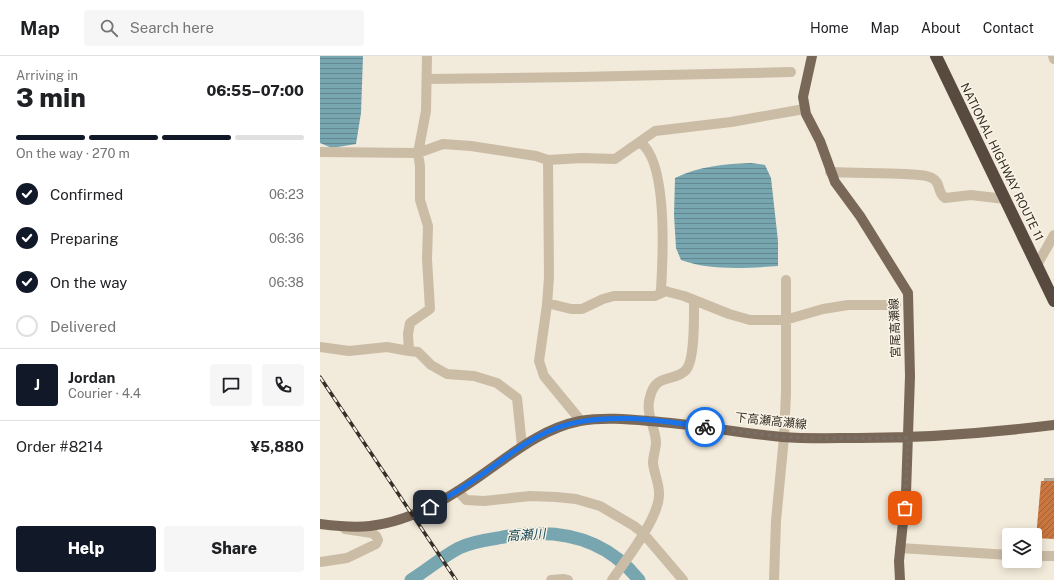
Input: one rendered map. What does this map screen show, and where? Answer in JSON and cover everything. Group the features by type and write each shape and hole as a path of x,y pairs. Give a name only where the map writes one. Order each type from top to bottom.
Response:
{"highway":[{"name":"NATIONAL HIGHWAY ROUTE 11","path":"936,56 1054,301"}],"main road":[{"name":"宮尾高瀬線","path":"812,56 803,97 804,109 811,126 820,141 830,172 839,188 860,216 908,293 910,376 906,492 900,548 900,580"},
{"name":"下高瀬高瀬線","path":"320,524 336,526 369,526 395,521 430,507 458,491 522,446 554,429 581,421 619,418 784,437 828,438 908,438 1054,425"}],"street":[{"path":"408,352 408,334 410,323 430,309 426,259 428,226 420,200 420,166 418,152 426,111 427,56"},
{"path":"427,79 791,72"},
{"path":"320,152 418,152 443,144 471,146 536,156 548,160 582,158 615,159 655,131 731,122 804,109"},
{"path":"638,144 641,143 646,147 651,155 660,189 663,250 661,290 684,296 728,314 750,320 785,320 823,308 848,305 896,305"},
{"path":"548,160 549,277 539,361 544,376 581,421"},
{"path":"830,172 890,173 924,176 933,178 937,182 940,192 945,198 971,195 1005,199"},
{"path":"1037,265 1054,235"},
{"path":"774,580 776,521 784,437 786,393 786,280"},
{"path":"547,303 571,309 582,309 603,299 614,296 655,296 666,291"},
{"path":"612,580 641,537 655,511 659,495 653,462 656,441 648,410 650,397 655,385 662,379 675,376 686,370 690,362 694,301"},
{"path":"320,347 349,351 387,347 408,352 418,352 431,365 447,374 474,376 497,383 517,398 522,446"},
{"path":"458,491 466,500 484,501 530,496 576,498 600,506 634,526 641,537 683,580"},
{"path":"320,562 347,558 376,544 378,540 372,533 350,531 336,526"},
{"path":"900,548 1002,555"},
{"path":"1042,556 1054,556"},
{"path":"550,580 568,580"}],"water":[{"path":"320,56 363,56 361,113 356,144 332,148 320,143"},
{"path":"751,163 765,165 771,178 778,241 778,266 729,268 704,266 681,260 676,248 674,215 675,178 703,168"}],"building":[{"path":"1041,481 1054,481 1054,539 1042,538 1042,528 1037,528"}],"waterway":[{"name":"高瀬川","path":"411,580 441,559 468,544 483,540 538,534 575,538 593,544 609,553 625,565 639,580"}],"railway":[{"path":"320,377 456,580"}],"way so far":[{"path":"705,427 784,437 908,438 905,508"}],"route":[{"path":"430,507 458,491 522,446 554,429 581,421 619,418 671,422 705,427"}]}
